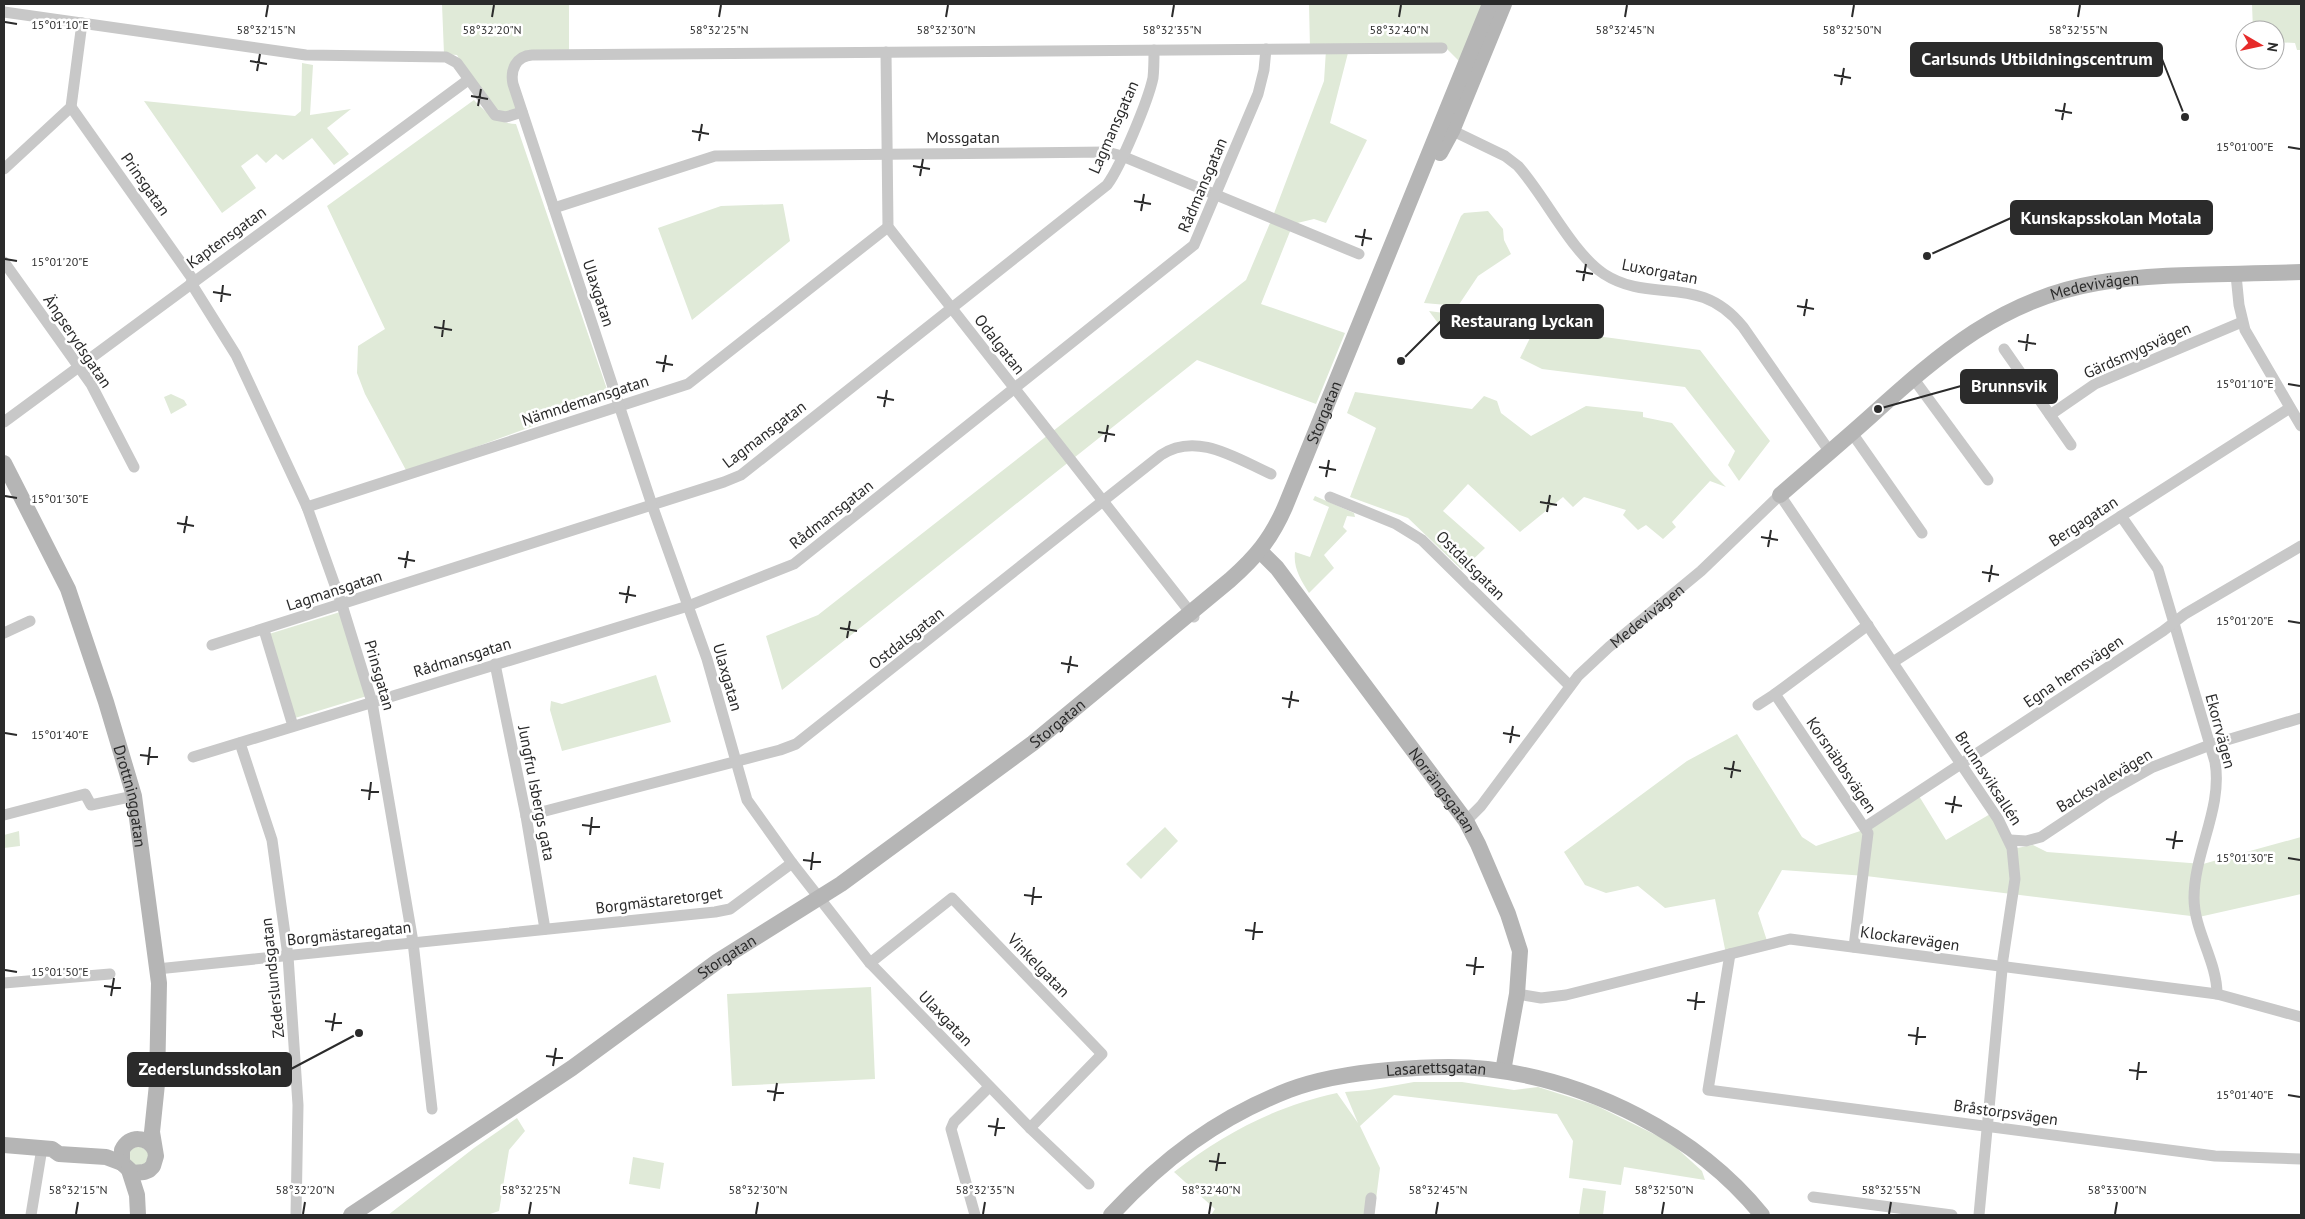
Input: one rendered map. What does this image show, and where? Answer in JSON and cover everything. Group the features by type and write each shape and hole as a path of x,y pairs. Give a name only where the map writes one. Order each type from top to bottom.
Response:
{"street":[{"name":"Storgatan","path":"1446,128 1490,4"},
{"name":"Storgatan","path":"371,1215 576,1074 702,981 822,901 1038,749 1264,554 1446,128 1504,4"},
{"path":"4,12 306,54 446,57 458,63 468,80 495,115 506,117 522,112"},
{"path":"4,169 71,107 82,23"},
{"path":"888,227 886,52 1442,48"},
{"name":"Rådmansgatan","path":"192,757 688,606 794,564 1194,245 1217,195 1258,94 1264,70 1266,49"},
{"name":"Lagmansgatan","path":"212,645 342,605 741,475 1106,185 1113,177 1152,78 1154,50"},
{"name":"Ulaxgatan","path":"886,52 532,55 518,60 511,75 652,505 707,659 747,800 792,863 870,963 989,1087 1090,1184"},
{"name":"Kaptensgatan","path":"4,422 468,80"},
{"name":"Prinsgatan","path":"71,107 193,282 236,355 307,507 342,605 372,702 413,942 432,1109"},
{"name":"Luxorgatan","path":"1446,128 1500,154 1518,166 1584,256 1602,273 1634,286 1704,297 1728,310 1743,327 1830,452"},
{"name":"Mossgatan","path":"554,208 710,157 1106,152 1122,156 1359,254"},
{"name":"Odalgatan","path":"888,227 1194,616"},
{"name":"Nämndemansgatan","path":"307,507 681,387 693,381 888,227"},
{"name":"Ängserydsgatan","path":"4,262 91,384 134,467"},
{"name":"Medevivägen","path":"1466,821 1481,806 1570,686 1602,653 1701,572 1780,495 1913,378 1972,332 2013,309 2082,286 2114,280 2301,272"},
{"path":"2236,275 2242,322 2250,341 2301,426"},
{"name":"Gärdsmygsvägen","path":"2050,415 2095,384 2242,322"},
{"path":"2004,349 2071,445"},
{"path":"1913,378 1988,480"},
{"name":"Bergagatan","path":"1893,662 2290,408"},
{"path":"1852,433 1922,533"},
{"name":"Ostdalsgatan","path":"526,816 780,750 804,739 1161,455 1182,446 1196,445 1208,447 1271,474"},
{"name":"Drottninggatan","path":"4,463 68,589 106,702 134,796 157,969 157,1084 152,1132 155,1150"},
{"name":"Brunnsviksallén","path":"1780,495 1962,764 2010,840 2016,879 2002,966 1979,1215"},
{"name":"Ostdalsgatan","path":"1330,497 1396,524 1422,540 1570,686"},
{"name":"Ekorrvägen","path":"2121,516 2158,569 2217,770 2216,791 2196,875 2194,901 2195,914 2215,975 2217,994"},
{"name":"Egna hemsvägen","path":"1865,827 2174,622 2301,546"},
{"name":"Norrängsgatan","path":"1264,554 1466,821 1486,861 1516,935 1520,962 1517,994 1503,1071"},
{"path":"4,633 30,622"},
{"path":"1758,705 1868,625"},
{"path":"264,630 293,726"},
{"name":"Jungfru Isbergs gata","path":"495,664 526,816 545,929"},
{"name":"Korsnäbbsvägen","path":"1775,694 1868,833 1854,947"},
{"name":"Backsvalevägen","path":"2010,840 2026,841 2041,837 2133,777 2176,757 2301,718"},
{"name":"Zederslundsgatan","path":"240,742 272,840 288,956 298,1097 296,1215"},
{"path":"4,815 85,794 91,805 134,796"},
{"name":"Borgmästaretorget","path":"545,929 730,909 792,863"},
{"name":"Vinkelgatan","path":"870,963 952,898 1102,1054 1030,1128"},
{"name":"Storgatan","path":"351,1215 564,1074 718,961 822,901"},
{"name":"Borgmästaregatan","path":"157,969 545,929"},
{"name":"Klockarevägen","path":"1517,994 1541,998 1561,996 1790,939 2217,994 2301,1017"},
{"name":"Bråstorpsvägen","path":"1730,954 1708,1090 2216,1156 2301,1159"},
{"path":"4,983 110,974"},
{"name":"Drottninggatan","path":"130,1142 142,1121 157,1031"},
{"name":"Lasarettsgatan","path":"1111,1215 1150,1175 1189,1143 1243,1111 1288,1091 1334,1077 1402,1069 1457,1067 1503,1071 1555,1083 1598,1099 1640,1118 1700,1155 1737,1188 1762,1215"},
{"path":"975,1215 951,1129 954,1122 989,1087"},
{"path":"47,1149 59,1145 147,1141 155,1150 155,1161 149,1170 146,1186 146,1215"},
{"path":"130,1142 121,1154 137,1195 138,1215"},
{"path":"4,1145 47,1149 59,1154 106,1157 139,1173 149,1170"},
{"path":"31,1215 47,1149"},
{"path":"1813,1197 1952,1215"},
{"path":"1368,1215 1371,1198"}],"green space":[{"path":"442,4 569,4 569,53 528,53 512,68 526,115 505,114 494,108 475,87 457,55 444,54"},
{"path":"1309,4 1486,4 1462,64 1442,44 1349,49 1330,123 1367,140 1326,223 1314,219 1293,224 1261,304 1345,333 1316,404 1197,360 782,690 766,636 818,615 1246,280 1273,216 1324,81 1326,50 1310,49"},
{"path":"2252,4 2301,4 2300,50 2297,50 2295,43 2285,42 2285,20 2253,20"},
{"path":"302,63 313,65 310,115 351,109 327,128 349,154 334,165 312,138 283,160 276,154 266,163 257,154 241,166 256,188 222,213 144,101 295,116 301,111"},
{"path":"474,100 498,120 516,124 610,398 407,472 365,394 357,373 358,346 385,329 327,206"},
{"path":"783,204 790,241 692,320 658,228 721,206"},
{"path":"1488,211 1503,229 1504,240 1511,254 1478,276 1458,306 1424,303 1461,216 1464,213"},
{"path":"1566,306 1582,334 1700,350 1770,441 1739,481 1728,465 1735,451 1685,387 1542,369 1520,358 1536,326"},
{"path":"1429,311 1459,315 1449,338"},
{"path":"1355,392 1472,409 1484,396 1497,401 1501,413 1531,436 1586,406 1643,412 1643,417 1672,423 1726,487 1710,481 1672,522 1676,527 1663,539 1646,525 1638,530 1623,515 1626,510 1584,497 1573,507 1563,497 1520,532 1468,484 1443,511 1485,548 1462,570 1408,518 1350,497 1376,428 1347,413"},
{"path":"171,394 184,400 187,405 171,414 164,397"},
{"path":"1315,496 1354,513 1355,517 1347,516 1343,527 1347,531 1324,555 1334,568 1309,593 1296,569 1295,552 1310,557 1329,507 1313,500"},
{"path":"340,612 367,696 295,718 269,634"},
{"path":"656,675 671,722 562,751 550,710 551,701 562,704"},
{"path":"1737,734 1802,837 1816,846 1869,828 1919,796 1946,840 1997,810 2017,848 2033,845 2047,852 2203,864 2301,837 2301,894 2199,917 1866,876 1782,870 1758,913 1769,947 1727,959 1715,899 1665,908 1638,886 1606,893 1585,885 1564,852 1687,761"},
{"path":"1165,827 1178,841 1141,879 1126,864"},
{"path":"19,831 20,846 4,848 4,835"},
{"path":"871,987 875,1079 732,1086 727,994"},
{"path":"1414,1082 1462,1082 1514,1090 1538,1087 1595,1105 1670,1142 1702,1171 1705,1180 1624,1167 1621,1185 1569,1178 1573,1141 1557,1114 1394,1095 1360,1126 1380,1168 1374,1215 1211,1215 1215,1209 1174,1172 1231,1134 1251,1123 1292,1106 1337,1093 1358,1123 1345,1092"},
{"path":"517,1118 525,1131 509,1150 499,1211 487,1215 388,1215 474,1148"},
{"path":"139,1145 149,1153 146,1163 137,1166 129,1160 130,1150"},
{"path":"633,1157 664,1163 660,1189 629,1184"},
{"path":"1583,1188 1606,1191 1603,1215 1579,1215"}],"place":[{"name":"Carlsunds Utbildningscentrum","path":"2185,117"},
{"name":"Kunskapsskolan Motala","path":"1927,256"},
{"name":"Restaurang Lyckan","path":"1401,361"},
{"name":"Brunnsvik","path":"1878,409"},
{"name":"Zederslundsskolan","path":"359,1033"}]}
